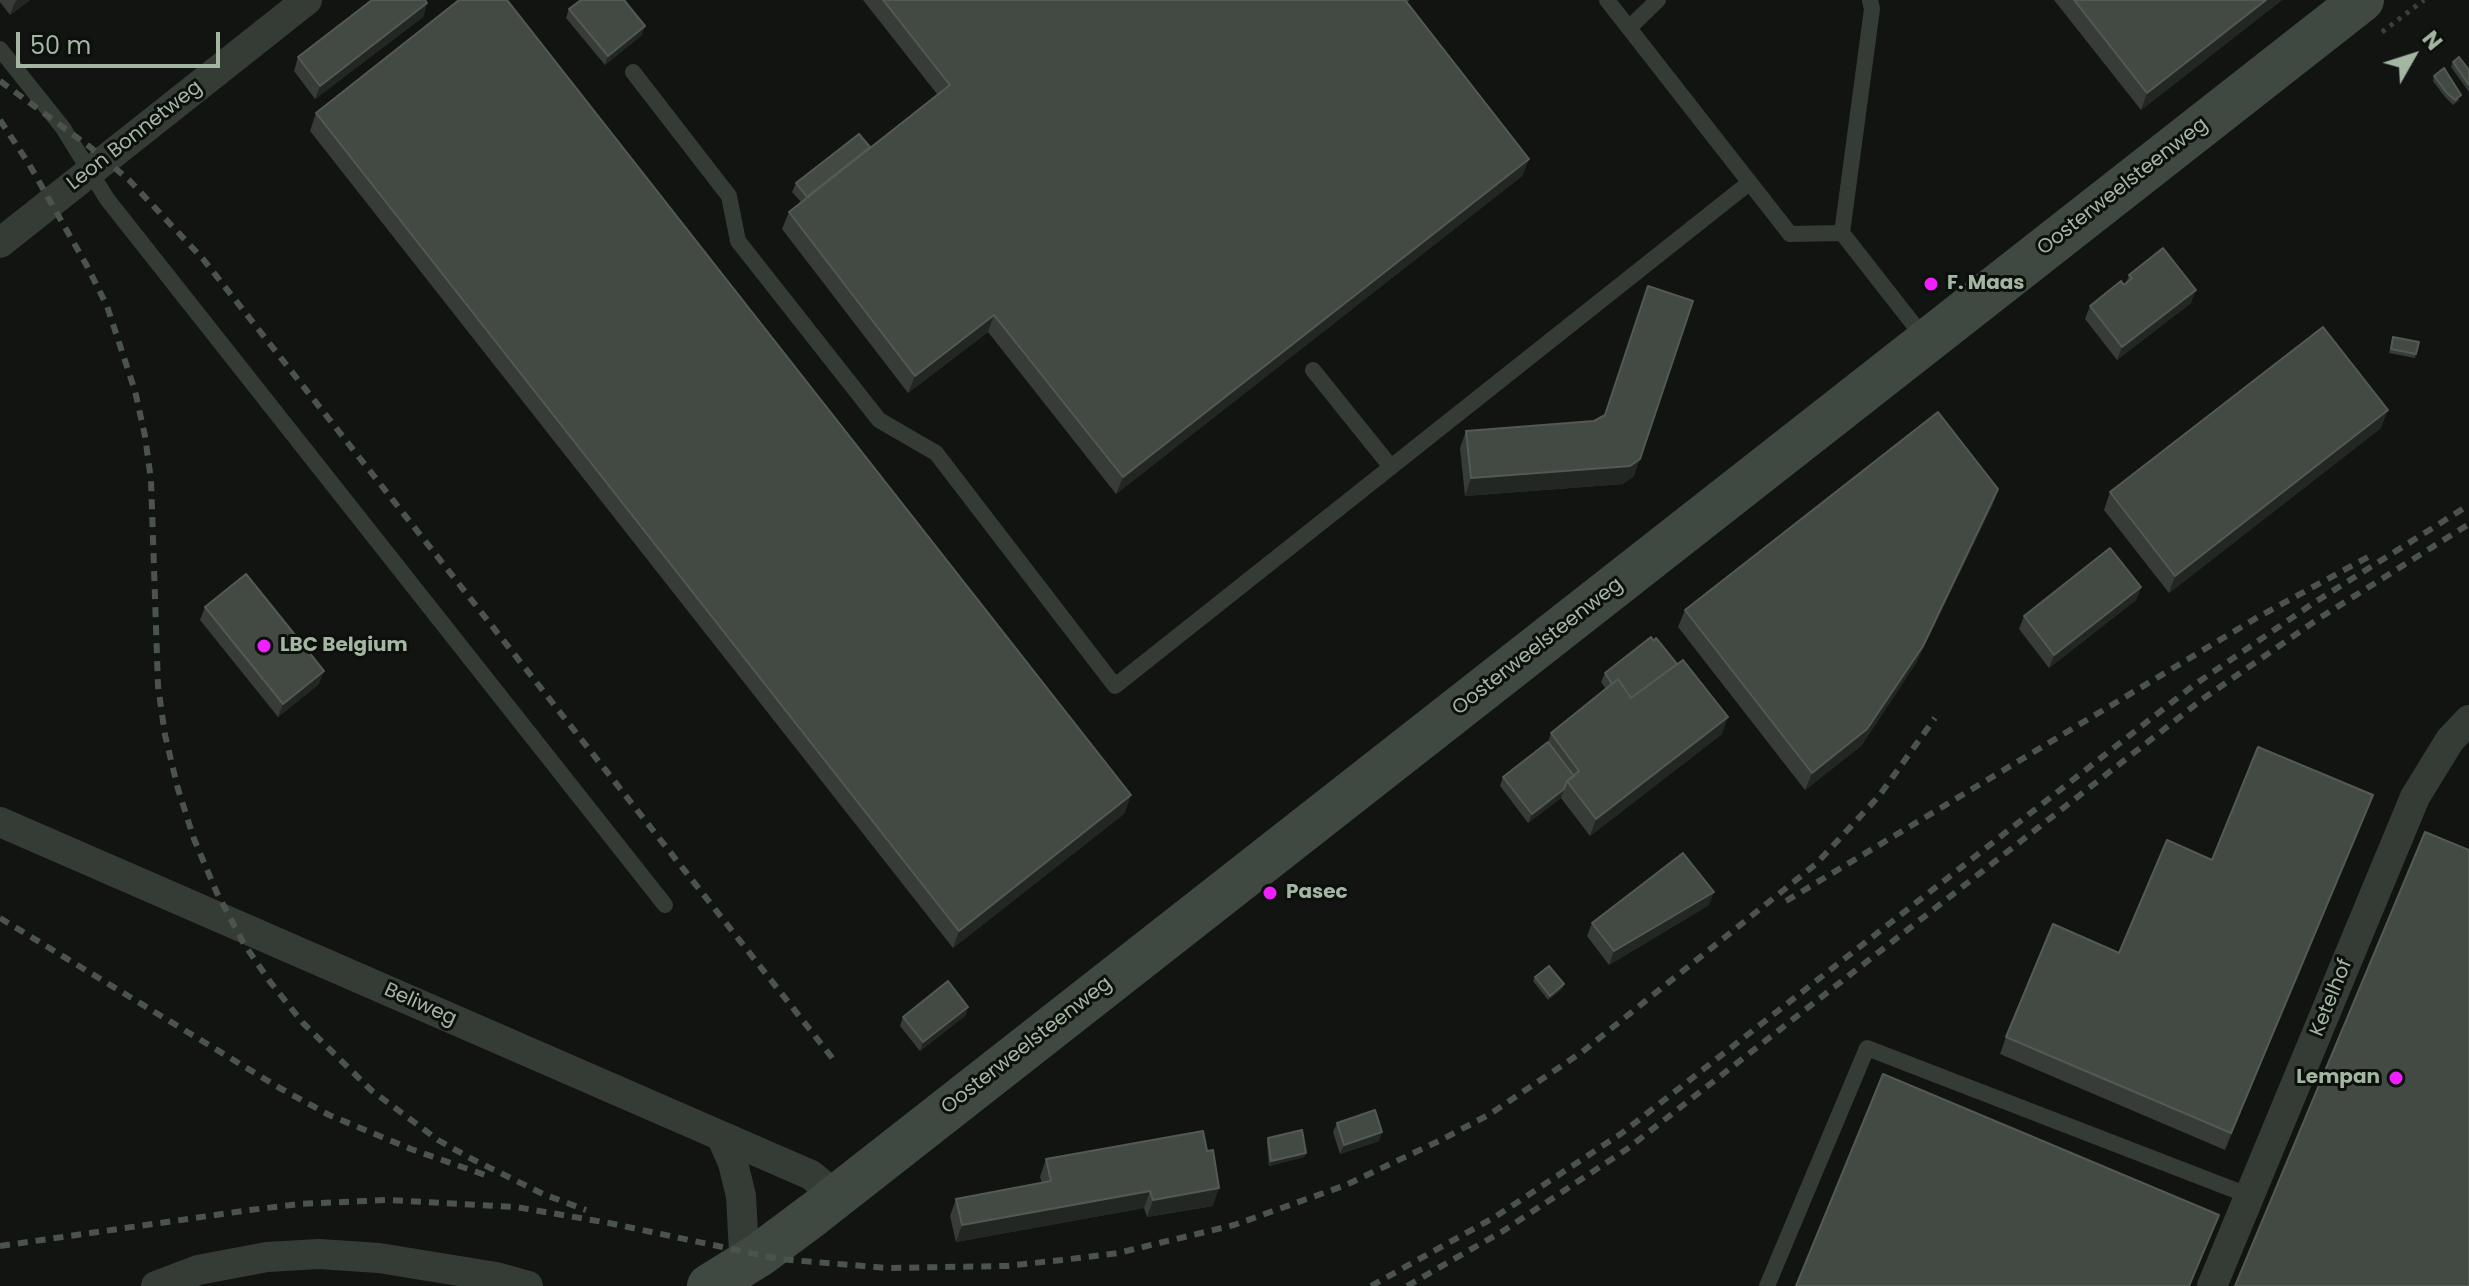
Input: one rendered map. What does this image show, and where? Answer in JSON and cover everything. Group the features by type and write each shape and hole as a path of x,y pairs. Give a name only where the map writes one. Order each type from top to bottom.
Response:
{"main road":[{"name":"Oosterweelsteenweg","path":"725,1276 785,1236 2362,0"}],"street":[{"name":"Leon Bonnetweg","path":"0,243 307,0"},
{"name":"Ketelhof","path":"2212,1286 2415,797 2450,740 2469,720"},
{"name":"Beliweg","path":"0,822 811,1175 835,1195"},
{"path":"722,1138 733,1163 741,1196 744,1252 725,1276"},
{"path":"156,1286 198,1270 267,1257 319,1254 379,1258 496,1277 528,1286"}],"lane":[{"path":"1607,0 1790,234 1842,233"},
{"path":"1629,28 1658,0"},
{"path":"1870,0 1872,9 1842,233 1926,340"},
{"path":"0,49 63,128 107,199 665,905"},
{"path":"633,72 729,196 738,241 879,420 936,453 1115,686 1749,183"},
{"path":"1313,370 1391,467"},
{"path":"1767,1286 1867,1048 2250,1196"}],"building":[{"path":"372,0 425,0 427,3 320,86 298,57"},
{"path":"459,0 507,0 1131,795 959,931 316,113"},
{"path":"581,0 624,0 645,26 608,56 569,9"},
{"path":"883,0 1405,0 1529,159 1123,477 994,315 915,376 789,212 950,85"},
{"path":"2074,0 2266,0 2147,93"},
{"path":"2459,57 2469,70 2469,85 2453,62"},
{"path":"2444,68 2461,95 2455,100 2434,76"},
{"path":"859,134 870,147 807,197 796,183"},
{"path":"2163,248 2196,290 2122,347 2090,306 2121,281 2124,285 2132,278 2129,275"},
{"path":"1648,286 1693,301 1640,459 1630,466 1471,478 1466,431 1594,421 1605,415"},
{"path":"2323,327 2388,410 2175,576 2110,492"},
{"path":"2393,337 2419,342 2416,354 2391,349"},
{"path":"1938,412 1998,489 1923,646 1867,729 1812,773 1685,610"},
{"path":"2110,548 2141,587 2054,655 2024,616"},
{"path":"246,574 324,671 283,704 205,607"},
{"path":"1651,637 1654,641 1656,638 1677,664 1631,698 1618,679 1612,684 1605,673"},
{"path":"1683,660 1728,717 1596,819 1567,781 1579,771 1551,733 1618,679 1631,698"},
{"path":"1548,742 1574,776 1567,781 1564,789 1532,814 1503,777"},
{"path":"2258,747 2373,795 2231,1133 2006,1037 2053,924 2119,953 2167,840 2212,860"},
{"name":"Lempan","path":"2425,832 2469,850 2469,1286 2235,1286"},
{"path":"1683,853 1714,892 1614,951 1592,923"},
{"path":"1549,966 1564,984 1550,996 1535,977"},
{"path":"948,981 968,1007 923,1042 903,1017"},
{"path":"1883,1074 2219,1215 2189,1286 1796,1286"},
{"path":"1375,1110 1382,1132 1344,1145 1337,1123"},
{"path":"1302,1130 1306,1153 1271,1161 1268,1138"},
{"path":"1203,1131 1207,1151 1213,1150 1219,1188 1153,1200 1150,1191 962,1225 956,1199 1051,1181 1046,1159"}],"railway":[{"path":"0,81 90,147 129,180 203,259 837,1064"},
{"path":"0,120 29,164 107,306 135,391 151,480 158,686 165,735 194,839 217,893 244,944 303,1023 371,1090 438,1140 470,1158 543,1194 586,1210"},
{"path":"1371,1286 1495,1217 1622,1133 2194,685 2312,604 2469,505"},
{"path":"1407,1286 1503,1231 1627,1149 2204,698 2318,619 2469,524"},
{"path":"1786,901 2258,617 2368,557"},
{"path":"0,1246 299,1204 387,1200 516,1207 779,1259 887,1268 1006,1266 1062,1260 1118,1253 1234,1225 1346,1185 1443,1139 1490,1114 1582,1052 1816,864 1879,796 1935,718"},
{"path":"0,918 329,1115 485,1175"}],"place":[{"name":"F. Maas","path":"1931,284"},
{"name":"LBC Belgium","path":"264,646"},
{"name":"Pasec","path":"1270,893"},
{"name":"Lempan","path":"2396,1078"}]}
